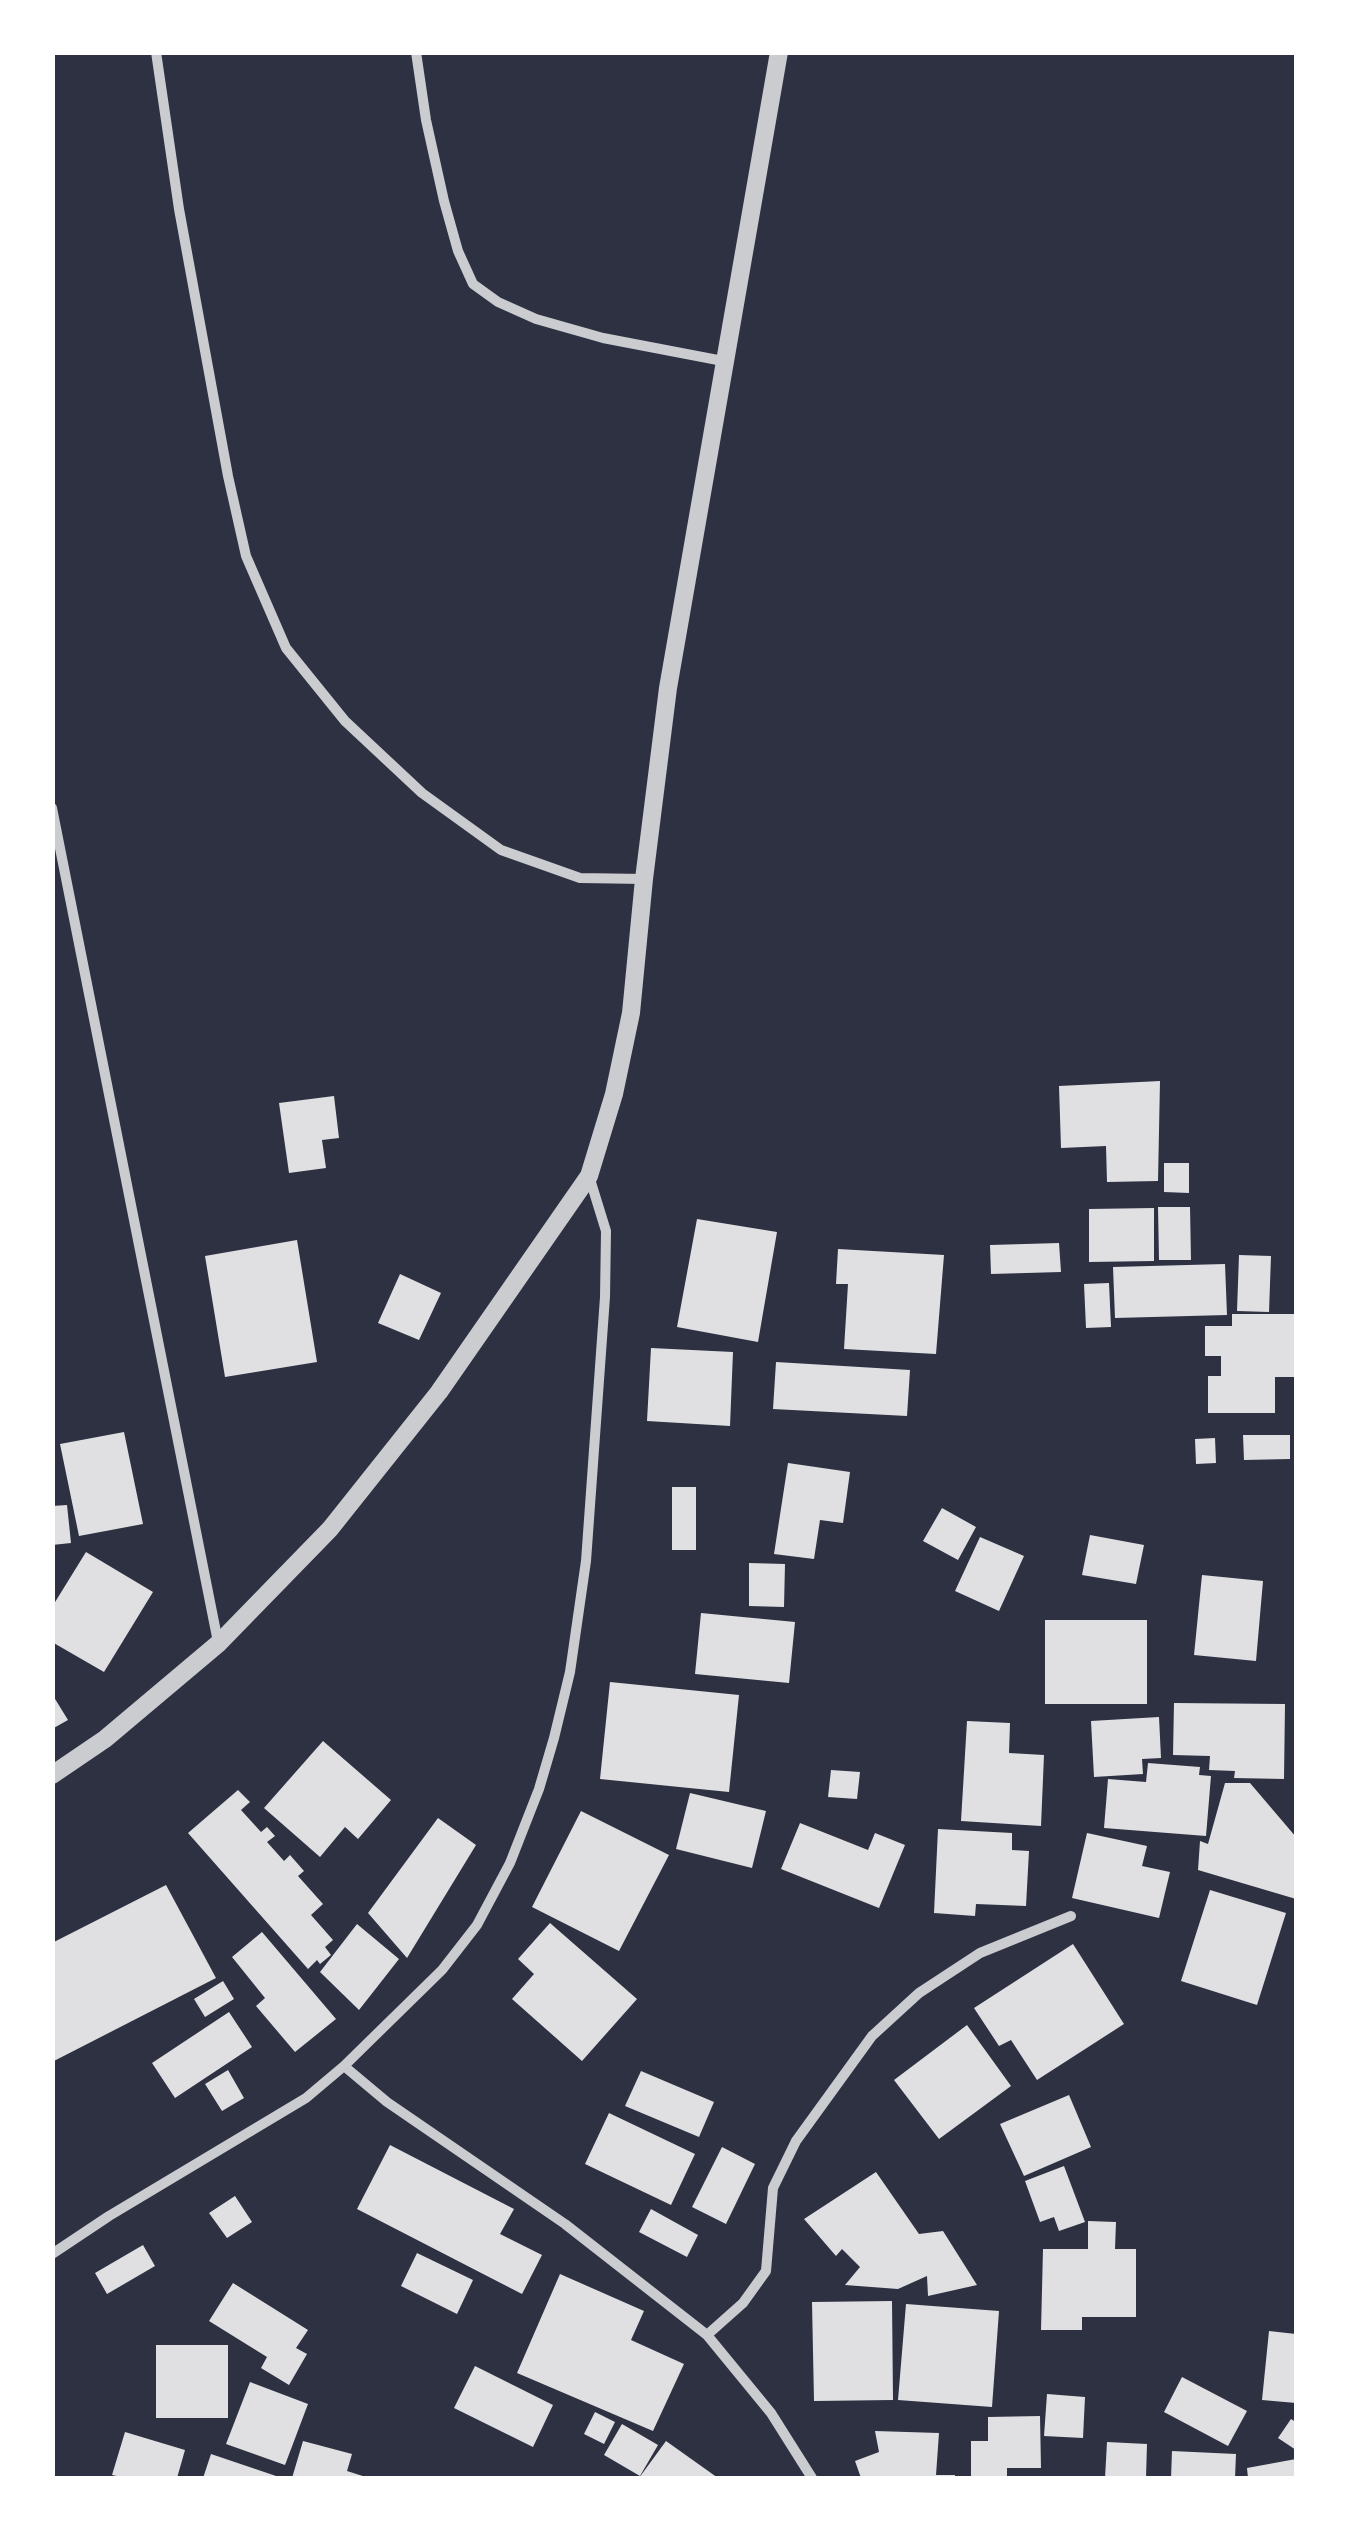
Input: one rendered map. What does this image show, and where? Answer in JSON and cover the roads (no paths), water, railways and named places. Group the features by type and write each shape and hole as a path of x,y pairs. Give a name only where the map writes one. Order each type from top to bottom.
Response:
{"street":[{"path":"156,52 179,209 228,476 246,556 286,648 345,721 422,793 501,850 580,878 644,879"},
{"path":"416,52 444,201 458,251 473,284 498,302 536,319 602,338 724,361"},
{"path":"52,1775 105,1739 218,1643 330,1529 458,1365 589,1176 614,1094 632,1013 668,688 779,52"},
{"path":"52,808 218,1643"},
{"path":"52,2254 306,2098 344,2066 442,1970 477,1926 510,1863 554,1738 570,1672 586,1562 606,1232 589,1176"},
{"path":"708,2335 743,2303 766,2270 773,2188 796,2142 872,2036 919,1994 980,1953 1071,1916"},
{"path":"344,2066 388,2102 565,2224 708,2335 771,2413 812,2478"}]}
